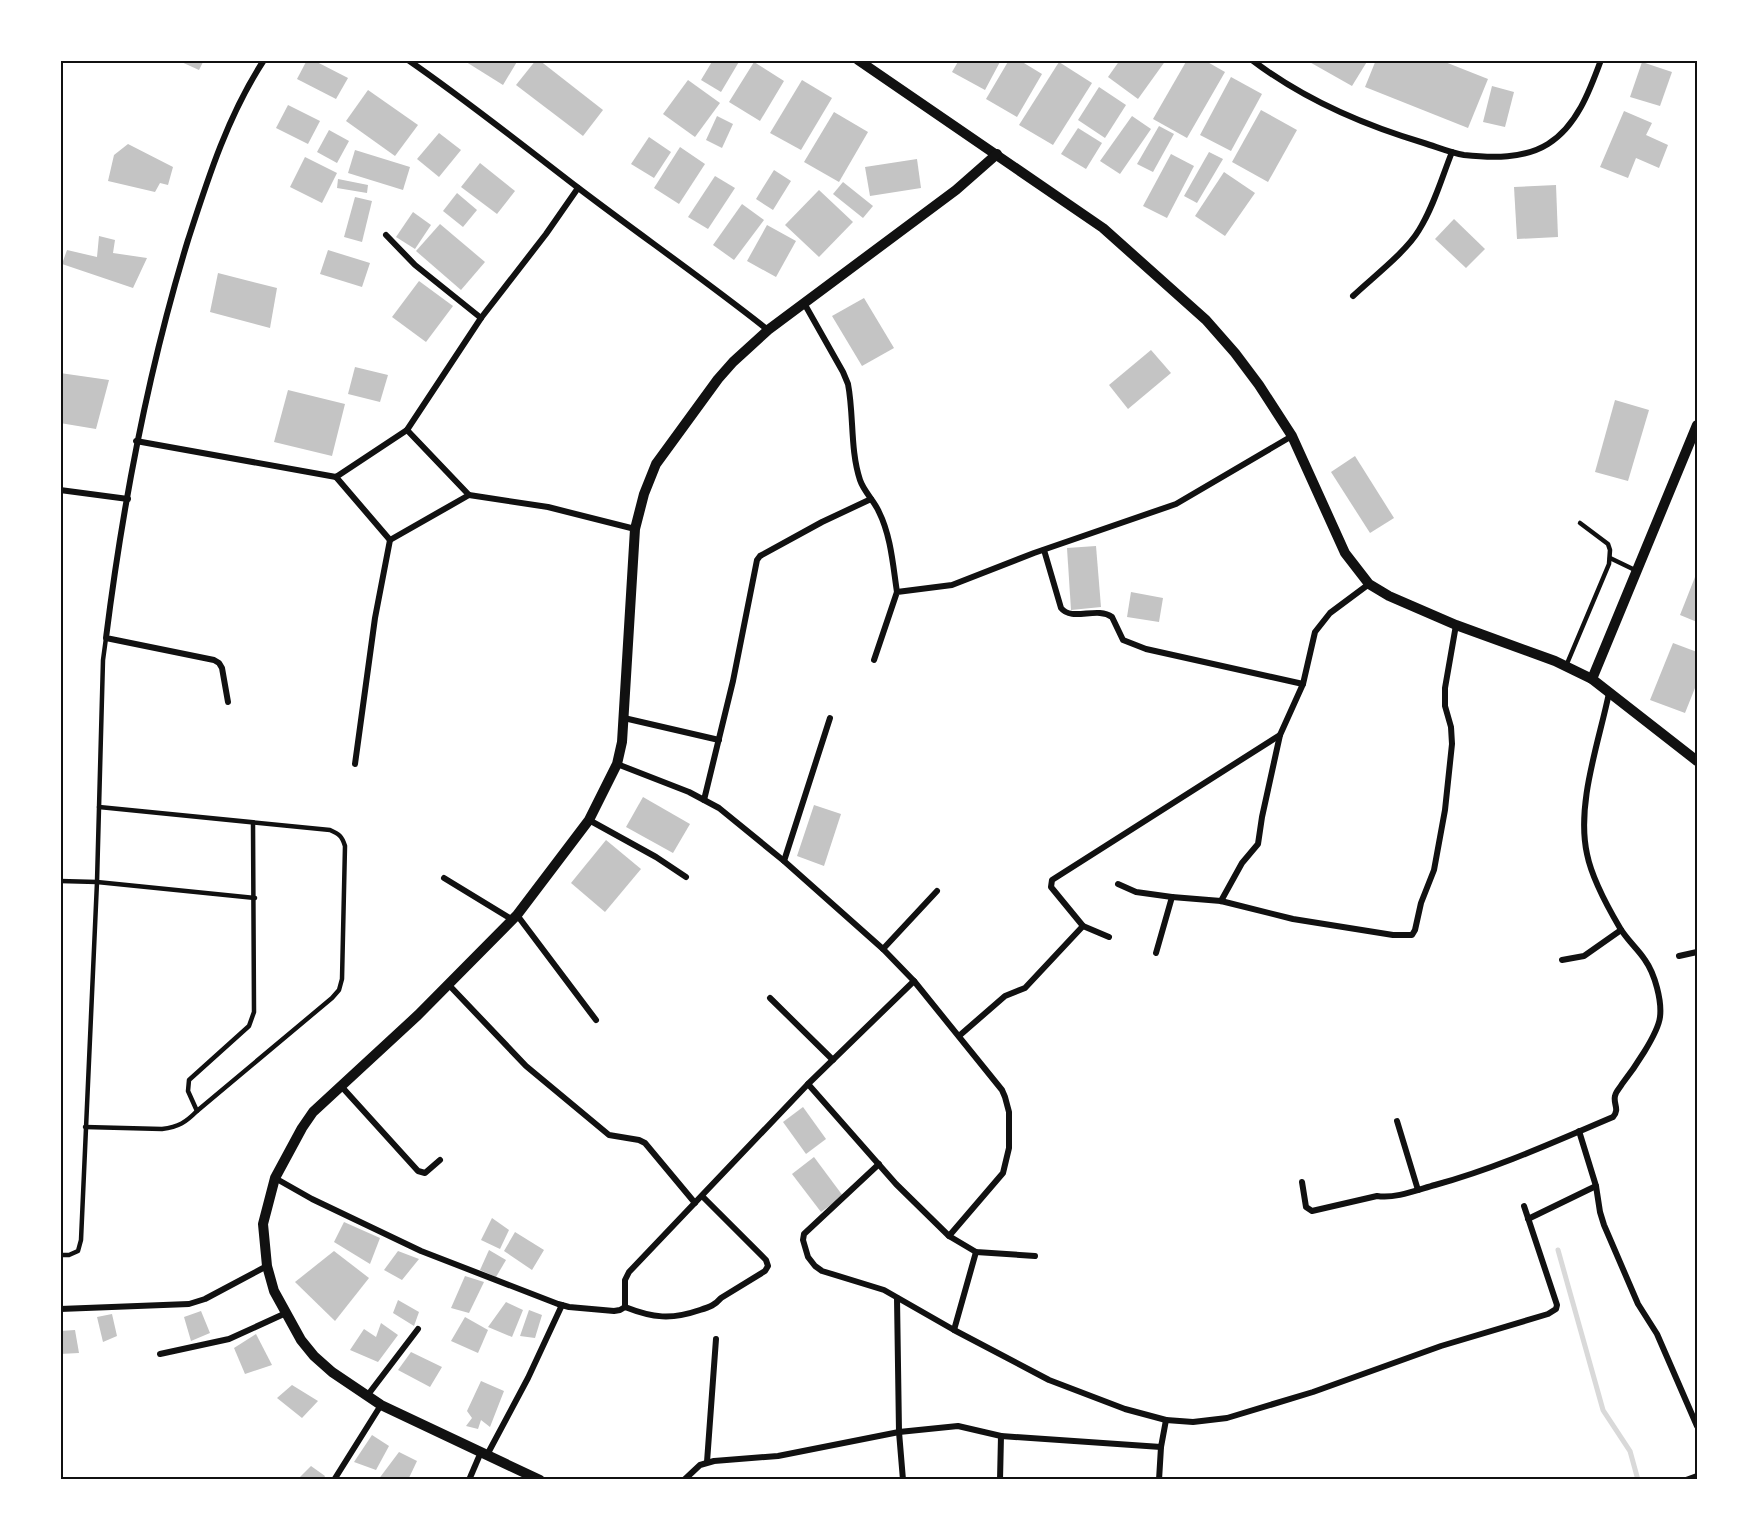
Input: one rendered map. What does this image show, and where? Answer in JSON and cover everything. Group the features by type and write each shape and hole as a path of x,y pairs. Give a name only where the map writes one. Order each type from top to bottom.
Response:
{"street":[{"path":"228,702 222,668 214,660 106,638 136,441 168,308 219,148 240,101 264,60"},
{"path":"408,60 457,94 578,188 700,276 768,330"},
{"path":"858,60 1103,228 1185,300 1235,353 1259,385 1292,436 1345,553 1369,584 1389,596 1456,625 1566,666 1595,682 1697,761"},
{"path":"1252,60 1276,79 1349,117 1461,155 1513,156 1532,152 1550,143 1566,128 1581,108 1601,60"},
{"path":"1353,296 1419,231 1452,152"},
{"path":"540,1480 381,1405 332,1372 314,1356 301,1340 274,1291 267,1266 263,1224 275,1178 302,1128 314,1112 418,1015 515,917 590,820 617,764 624,718 635,529 648,480 660,457 718,379 768,330 956,190 997,154"},
{"path":"336,477 407,430 481,318 546,234 578,188"},
{"path":"386,235 415,265 481,318"},
{"path":"804,303 846,380 858,472 864,488 878,509 889,541 897,592 874,660"},
{"path":"1595,682 1637,571 1697,425"},
{"path":"407,430 469,495 548,507 635,529"},
{"path":"897,592 952,585 1176,504 1292,436"},
{"path":"136,441 336,477 390,540"},
{"path":"60,490 128,499"},
{"path":"355,764 375,618 390,540 469,495"},
{"path":"704,800 733,681 757,560 791,538 871,499"},
{"path":"1044,550 1060,608 1064,612 1108,614 1112,617 1124,640 1146,649 1303,684"},
{"path":"1221,901 1242,863 1258,844 1280,735 1303,684 1315,632 1330,613 1369,584"},
{"path":"1118,884 1136,892 1221,901 1263,913 1323,924 1407,936 1414,933 1421,903 1434,870 1445,810 1452,727 1445,706 1445,688 1456,625"},
{"path":"1302,1182 1306,1207 1312,1211 1377,1196 1386,1197 1418,1190 1470,1176 1508,1162 1613,1117 1616,1113 1616,1094 1654,1033 1660,1016 1655,982 1647,962 1621,930 1595,878 1587,855 1584,829 1591,772 1610,693"},
{"path":"784,861 830,717"},
{"path":"624,718 719,740"},
{"path":"1108,937 1083,926 1051,887 1052,880 1280,735"},
{"path":"617,764 689,792 719,807 784,861 883,949 914,981 959,1035 1005,1097 1009,1112 1009,1148 1002,1176 949,1236"},
{"path":"590,820 656,857 686,877"},
{"path":"444,878 515,917 596,1020"},
{"path":"883,949 937,891"},
{"path":"1156,953 1172,897"},
{"path":"959,1035 1005,996 1025,987 1083,926"},
{"path":"1562,960 1584,956 1621,930"},
{"path":"1679,956 1697,952"},
{"path":"625,1307 624,1285 628,1272 808,1084 914,981"},
{"path":"448,984 526,1065 609,1135 642,1141 695,1203"},
{"path":"770,998 833,1060"},
{"path":"808,1084 879,1164 949,1236 976,1251 1035,1256"},
{"path":"341,1086 418,1171 425,1173 440,1160"},
{"path":"1397,1121 1418,1190"},
{"path":"1579,1131 1596,1185 1604,1225 1638,1304 1657,1334 1697,1426"},
{"path":"879,1164 807,1231 804,1240 808,1257 815,1266 822,1271 870,1284 1049,1380 1125,1409 1166,1420 1193,1422 1227,1418 1305,1394 1441,1346 1548,1314 1556,1309 1557,1305 1531,1217 1524,1206"},
{"path":"275,1178 312,1199 421,1251 562,1305 614,1311 625,1307 664,1317 678,1317 716,1305 721,1298 765,1271 768,1266 766,1260 702,1196"},
{"path":"1531,1217 1596,1185"},
{"path":"954,1330 976,1251"},
{"path":"60,1309 189,1304 205,1299 267,1266"},
{"path":"897,1298 898,1431 903,1480"},
{"path":"469,1480 528,1377 562,1305"},
{"path":"160,1354 229,1339 286,1313"},
{"path":"368,1395 418,1329"},
{"path":"707,1462 716,1339"},
{"path":"334,1480 381,1405"},
{"path":"1159,1480 1161,1447 1166,1420"},
{"path":"684,1480 699,1465 707,1462 778,1456 898,1431 958,1426 1000,1436 1161,1447"},
{"path":"1000,1436 1000,1480"},
{"path":"1686,1480 1697,1476"}],"lane":[{"path":"1566,666 1610,564 1608,544 1580,523"},
{"path":"1610,558 1637,571"},
{"path":"60,1255 75,1254 80,1247 106,638"},
{"path":"85,1127 172,1128 187,1122 197,1111 332,998 341,985 345,846 341,836 330,830 99,807"},
{"path":"197,1111 188,1091 189,1080 253,1020 255,897 253,823"},
{"path":"60,881 97,882 255,897"}],"building":[{"path":"177,60 204,60 199,70"},
{"path":"307,60 313,60 348,78 336,99 297,79"},
{"path":"463,60 518,60 503,85"},
{"path":"536,60 603,110 583,136 516,85"},
{"path":"713,60 740,60 721,92 701,80"},
{"path":"959,60 1001,60 985,90 952,72"},
{"path":"1009,60 1019,60 1042,74 1017,117 986,99"},
{"path":"1120,60 1166,60 1138,99 1108,77"},
{"path":"1187,60 1204,60 1225,72 1187,138 1153,119"},
{"path":"1306,60 1368,60 1352,86"},
{"path":"1376,60 1440,60 1488,79 1468,128 1365,87"},
{"path":"754,62 784,81 760,121 729,102"},
{"path":"1059,62 1092,83 1053,145 1019,125"},
{"path":"1642,62 1672,72 1660,106 1630,97"},
{"path":"1231,77 1262,94 1231,151 1200,135"},
{"path":"688,80 720,103 695,137 663,114"},
{"path":"802,80 832,98 801,150 770,133"},
{"path":"1492,86 1514,92 1505,127 1483,122"},
{"path":"1099,87 1126,105 1105,138 1078,120"},
{"path":"368,90 418,125 395,156 346,121"},
{"path":"288,105 320,121 308,144 276,128"},
{"path":"1261,110 1297,130 1268,182 1232,162"},
{"path":"1624,111 1652,123 1646,135 1668,145 1659,168 1636,158 1628,178 1600,167"},
{"path":"834,112 868,132 839,182 804,162"},
{"path":"717,116 733,124 722,148 706,140"},
{"path":"1132,116 1151,129 1120,174 1100,161"},
{"path":"1159,126 1174,134 1153,172 1137,164"},
{"path":"1078,128 1102,143 1086,169 1061,154"},
{"path":"329,130 349,141 337,163 317,152"},
{"path":"439,133 461,150 439,177 417,159"},
{"path":"649,137 671,152 654,178 631,164"},
{"path":"128,144 173,167 168,185 160,183 155,192 108,181 114,155"},
{"path":"680,147 705,164 679,204 654,188"},
{"path":"355,150 410,167 403,190 348,173"},
{"path":"1209,152 1223,159 1197,203 1184,196"},
{"path":"1171,154 1194,166 1167,218 1143,206"},
{"path":"305,157 337,173 322,203 290,187"},
{"path":"917,159 921,188 870,196 865,167"},
{"path":"480,163 515,191 497,214 461,187"},
{"path":"774,170 791,181 773,210 756,199"},
{"path":"1224,172 1255,193 1225,236 1195,216"},
{"path":"715,176 735,188 708,229 688,217"},
{"path":"338,179 368,185 367,193 337,188"},
{"path":"843,182 873,206 863,218 833,194"},
{"path":"1556,185 1558,237 1517,239 1514,187"},
{"path":"819,190 853,222 819,257 785,225"},
{"path":"457,193 477,210 463,227 443,211"},
{"path":"355,197 372,201 362,242 344,237"},
{"path":"742,204 764,220 734,260 713,245"},
{"path":"413,212 431,225 415,249 396,237"},
{"path":"1454,219 1485,249 1466,268 1435,239"},
{"path":"440,224 485,262 461,290 416,251"},
{"path":"767,225 796,241 776,277 747,261"},
{"path":"99,236 115,240 113,253 147,258 133,288 62,264 67,250 97,257"},
{"path":"328,250 370,263 362,287 320,274"},
{"path":"218,273 277,288 270,328 210,312"},
{"path":"419,281 453,306 426,342 392,317"},
{"path":"864,298 894,348 862,366 832,316"},
{"path":"1151,350 1171,373 1128,409 1109,385"},
{"path":"355,367 388,375 380,402 348,394"},
{"path":"60,373 109,380 96,429 60,423"},
{"path":"288,390 345,404 332,456 274,442"},
{"path":"1615,400 1649,410 1628,481 1595,472"},
{"path":"1355,456 1394,518 1370,533 1331,472"},
{"path":"1096,546 1101,607 1071,610 1067,548"},
{"path":"1697,572 1697,622 1680,615"},
{"path":"1131,592 1163,598 1159,622 1127,617"},
{"path":"1673,643 1697,652 1697,683 1685,713 1650,700"},
{"path":"643,797 690,824 673,853 626,827"},
{"path":"814,805 841,814 824,866 797,856"},
{"path":"606,840 641,869 605,912 571,883"},
{"path":"803,1107 826,1139 806,1154 783,1122"},
{"path":"814,1157 843,1196 821,1212 792,1174"},
{"path":"492,1218 509,1230 500,1249 481,1240"},
{"path":"344,1222 380,1238 370,1264 334,1242"},
{"path":"515,1232 544,1250 532,1270 504,1251"},
{"path":"489,1250 506,1260 496,1277 480,1270"},
{"path":"334,1251 369,1278 335,1321 295,1282"},
{"path":"398,1251 419,1259 402,1280 384,1270"},
{"path":"465,1276 484,1282 469,1313 451,1308"},
{"path":"398,1300 419,1312 414,1326 393,1313"},
{"path":"506,1302 523,1310 512,1337 488,1327"},
{"path":"529,1310 542,1315 535,1338 520,1336"},
{"path":"201,1311 210,1333 191,1341 184,1317"},
{"path":"112,1314 117,1336 103,1342 97,1317"},
{"path":"465,1317 488,1330 478,1353 451,1341"},
{"path":"381,1323 398,1335 378,1362 350,1350 364,1329 376,1337"},
{"path":"75,1330 79,1353 60,1354 60,1331"},
{"path":"256,1334 272,1365 245,1374 234,1348"},
{"path":"411,1352 442,1367 430,1387 398,1370"},
{"path":"481,1381 504,1391 490,1427 481,1420 478,1429 466,1426 472,1418 467,1411"},
{"path":"292,1385 318,1401 302,1418 277,1398"},
{"path":"372,1435 389,1446 376,1470 354,1462"},
{"path":"399,1452 417,1461 408,1480 378,1480"},
{"path":"311,1466 325,1476 323,1480 297,1480"}],"waterway":[{"path":"1558,1250 1603,1410 1630,1451 1638,1480"}]}
